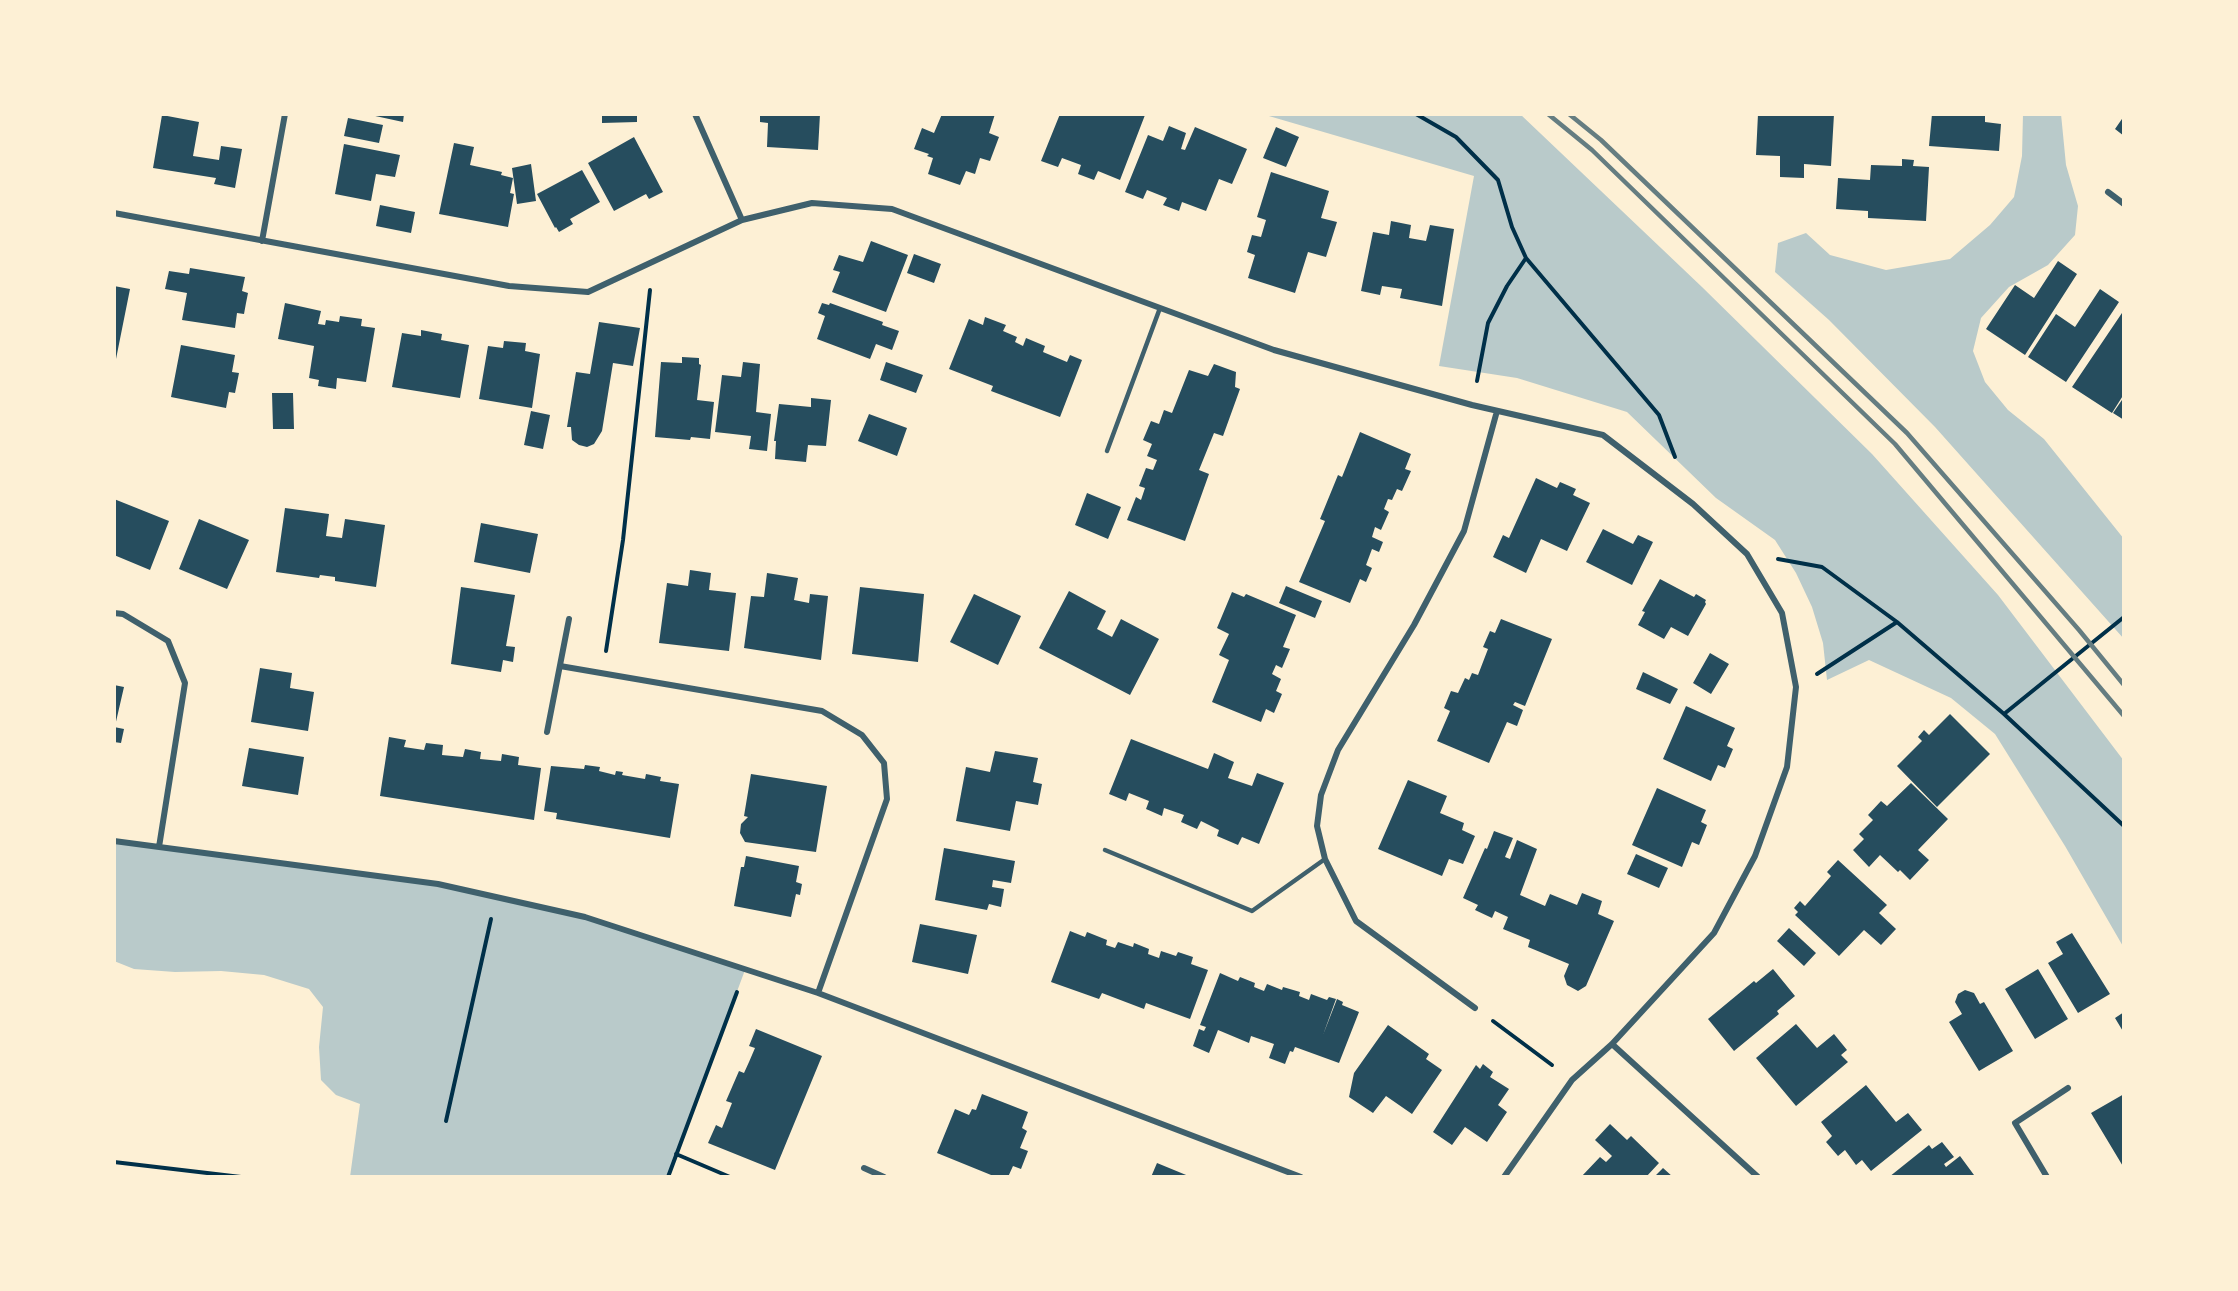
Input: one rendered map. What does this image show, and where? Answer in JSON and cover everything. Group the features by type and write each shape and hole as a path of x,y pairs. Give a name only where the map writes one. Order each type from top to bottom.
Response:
{"street":[{"path":"262,240 285,114"},
{"path":"695,114 742,220"},
{"path":"2108,192 2124,204"},
{"path":"114,213 509,286 588,292 742,220 812,203 892,209 1274,350 1472,405 1603,435 1693,504 1747,554 1782,613 1796,687 1787,767 1755,856 1714,933 1612,1044 1572,1080 1504,1177"},
{"path":"1475,1008 1356,921 1325,860 1317,826 1321,795 1338,750 1414,626 1464,531 1497,411"},
{"path":"114,613 123,614 168,641 185,682 159,847"},
{"path":"547,732 569,619"},
{"path":"560,666 822,711 862,735 884,763 887,799 818,993"},
{"path":"114,841 438,884 585,917 818,993 1301,1177"},
{"path":"1612,1044 1758,1177"},
{"path":"2047,1177 2015,1123 2068,1088"},
{"path":"864,1168 885,1177"}],"lane":[{"path":"1107,451 1160,308"},
{"path":"1105,850 1252,910 1325,860"}],"path":[{"path":"1416,114 1456,137 1498,180 1512,227 1526,258 1659,415 1676,459"},
{"path":"1472,405 1488,323 1507,286 1526,258"},
{"path":"603,673 622,540 653,261"},
{"path":"1747,554 1822,567 1897,622 2004,714 2124,826"},
{"path":"2004,714 2124,617"},
{"path":"1796,687 1897,622"},
{"path":"446,1121 496,897"},
{"path":"668,1177 745,970"},
{"path":"1475,1008 1572,1080"},
{"path":"676,1154 730,1177"},
{"path":"114,1162 241,1177"}],"shaded area":[{"path":"1262,114 1520,114 1702,287 1872,454 1998,595 2124,761 2124,948 2065,846 1995,734 1951,698 1869,660 1827,680 1823,643 1812,607 1796,573 1775,540 1716,498 1627,412 1517,378 1439,366 1474,176"},
{"path":"2023,114 2061,114 2066,165 2078,206 2075,235 2048,265 2009,287 1981,318 1973,351 1985,382 2008,410 2044,439 2124,539 2124,639 1935,427 1829,320 1775,272 1778,243 1806,233 1830,255 1886,270 1950,259 1990,225 2014,197 2022,156"},
{"path":"114,841 438,884 585,917 745,970 668,1177 350,1177 360,1104 336,1095 321,1080 319,1047 323,1007 309,989 264,975 221,971 175,972 134,969 114,961"}],"building":[{"path":"366,114 404,114 403,122"},
{"path":"602,114 637,114 637,122 602,123"},
{"path":"760,114 820,114 818,150 767,147 768,123 760,122"},
{"path":"942,114 995,114 989,133 999,137 990,161 980,158 975,174 966,171 960,185 928,174 933,158 927,156 929,154 914,149 922,128 934,133"},
{"path":"1060,114 1145,115 1120,180 1098,171 1094,180 1078,174 1081,165 1062,158 1058,167 1041,161"},
{"path":"1758,114 1834,114 1831,166 1804,164 1804,178 1780,177 1780,156 1756,155"},
{"path":"1932,114 1985,114 1985,122 2001,124 1999,151 1929,146"},
{"path":"162,115 199,122 193,156 219,160 221,146 242,149 235,188 214,184 216,178 153,168"},
{"path":"2124,116 2124,136 2115,129"},
{"path":"348,118 383,125 379,143 344,136"},
{"path":"1169,126 1186,133 1181,149 1185,150 1195,127 1247,149 1232,184 1219,179 1206,211 1182,202 1179,211 1163,205 1167,198 1147,190 1143,199 1125,192 1148,135 1163,141"},
{"path":"1276,127 1299,137 1286,167 1263,158"},
{"path":"634,137 663,192 649,199 646,194 614,211 588,163"},
{"path":"454,143 474,147 470,165 502,172 501,175 513,178 510,193 514,194 508,227 439,214"},
{"path":"344,144 400,155 395,177 376,174 371,201 335,194"},
{"path":"1902,159 1914,160 1913,166 1929,167 1926,221 1868,218 1868,211 1836,209 1838,178 1870,180 1871,165 1902,166"},
{"path":"531,164 536,201 517,204 512,168"},
{"path":"582,170 600,202 570,219 573,224 559,232 537,194"},
{"path":"1271,172 1329,191 1321,218 1337,222 1326,257 1308,252 1295,293 1248,278 1255,255 1247,252 1252,235 1261,237 1266,220 1257,217"},
{"path":"380,205 415,212 411,233 376,226"},
{"path":"1391,221 1411,225 1409,238 1426,241 1430,225 1454,229 1442,306 1400,298 1402,289 1382,286 1380,295 1361,291 1373,232 1389,235"},
{"path":"871,241 908,255 886,312 832,292 840,272 833,270 839,255 863,262"},
{"path":"914,254 941,264 934,283 907,273"},
{"path":"2058,261 2077,274 2025,355 1986,329 2015,285 2034,298"},
{"path":"190,268 245,277 242,291 248,293 244,314 237,313 235,328 182,320 187,293 165,289 169,271 189,274"},
{"path":"114,286 130,289 116,359 114,359"},
{"path":"2100,289 2119,302 2066,382 2028,357 2056,314 2075,327"},
{"path":"285,303 321,311 318,324 325,325 326,320 339,322 340,316 362,319 361,326 375,328 366,382 337,378 336,389 318,386 319,380 309,378 314,346 278,339"},
{"path":"822,303 829,305 830,303 883,322 882,325 899,331 892,350 876,344 870,359 817,339 825,316 818,313"},
{"path":"2124,310 2122,357 2124,358 2124,394 2112,413 2072,387"},
{"path":"985,317 1006,325 1003,331 1017,337 1015,342 1023,346 1026,338 1045,346 1043,352 1067,362 1070,355 1082,360 1060,417 991,391 993,386 949,369 969,319 983,325"},
{"path":"599,322 640,328 633,366 613,363 602,431 594,444 587,447 572,440 571,427 567,427 576,372 590,374"},
{"path":"421,330 442,334 441,340 469,345 460,398 392,387 402,333 421,336"},
{"path":"504,341 526,343 525,351 540,354 532,408 479,399 488,346 503,348"},
{"path":"181,345 235,355 232,372 239,373 235,393 229,392 226,408 171,397"},
{"path":"682,357 699,358 701,365 697,400 714,402 710,439 655,437 661,362 682,363"},
{"path":"743,362 760,364 756,412 771,414 767,451 749,449 751,436 715,432 722,375 741,377"},
{"path":"886,362 923,375 916,393 880,380"},
{"path":"1214,364 1236,372 1235,387 1240,389 1223,436 1214,433 1199,470 1209,474 1185,541 1127,520 1136,497 1141,500 1145,488 1139,486 1146,468 1153,470 1157,460 1147,456 1152,444 1143,440 1151,421 1159,424 1164,410 1172,413 1189,370 1208,376"},
{"path":"272,393 293,393 294,429 273,429"},
{"path":"2124,397 2124,420 2113,413"},
{"path":"811,398 831,400 826,446 808,445 806,462 775,459 776,441 774,441 779,404 811,407"},
{"path":"531,411 550,415 543,449 524,445"},
{"path":"869,414 907,428 897,456 858,441"},
{"path":"1360,432 1411,454 1405,469 1411,471 1402,491 1397,489 1392,500 1388,499 1384,509 1389,512 1381,530 1375,527 1372,537 1383,542 1379,552 1372,549 1366,565 1372,568 1366,582 1360,579 1350,603 1299,582 1325,521 1320,519 1338,475 1342,477"},
{"path":"1536,478 1557,488 1560,482 1576,489 1573,495 1590,503 1567,551 1541,539 1526,573 1493,557 1503,535 1509,538"},
{"path":"1087,493 1121,507 1108,539 1075,525"},
{"path":"114,499 169,521 150,570 114,555"},
{"path":"285,508 329,514 326,536 342,538 345,519 385,525 376,587 335,581 335,577 320,575 319,578 276,572"},
{"path":"199,519 249,540 227,589 179,569"},
{"path":"481,523 538,534 530,573 474,562"},
{"path":"1603,529 1633,544 1638,535 1653,542 1632,585 1586,562"},
{"path":"690,570 711,573 709,590 736,593 729,651 659,643 667,583 688,586"},
{"path":"767,573 798,578 794,600 809,603 810,594 828,596 821,660 744,648 751,596 764,597"},
{"path":"1660,579 1694,597 1696,594 1706,600 1688,636 1671,627 1664,639 1638,625 1645,612 1642,611"},
{"path":"1286,586 1322,601 1315,618 1279,603"},
{"path":"461,587 515,595 506,646 515,647 513,662 503,660 501,672 451,664"},
{"path":"860,587 924,594 918,662 852,654"},
{"path":"1069,591 1106,611 1097,629 1112,637 1121,619 1159,639 1130,695 1039,648"},
{"path":"1232,592 1244,597 1246,594 1296,615 1283,647 1290,649 1282,668 1276,665 1272,674 1281,679 1276,691 1282,694 1274,713 1266,709 1261,722 1212,702 1229,660 1219,655 1229,634 1217,628"},
{"path":"974,594 1021,616 998,665 950,642"},
{"path":"1501,619 1552,639 1525,706 1515,702 1513,705 1523,710 1517,726 1507,722 1489,763 1437,741 1450,711 1444,708 1451,691 1458,693 1465,678 1469,680 1472,673 1478,675 1488,649 1483,647 1490,631 1495,633"},
{"path":"1710,653 1729,664 1711,694 1693,683"},
{"path":"260,668 292,673 290,688 314,692 308,731 251,722"},
{"path":"1643,672 1678,689 1670,704 1636,689"},
{"path":"114,685 124,687 115,726 114,726"},
{"path":"1686,706 1735,728 1727,746 1733,749 1725,768 1718,765 1711,781 1663,759"},
{"path":"1950,714 1990,754 1937,807 1897,766 1922,741 1918,737 1924,730 1929,735"},
{"path":"114,727 124,729 121,743 114,742"},
{"path":"389,737 406,740 404,747 424,750 426,743 443,745 442,755 463,757 465,749 481,752 480,759 501,761 502,754 519,757 518,765 541,768 534,820 380,796"},
{"path":"1131,739 1208,769 1214,753 1234,762 1228,778 1252,786 1257,773 1284,783 1259,844 1242,837 1238,845 1217,836 1219,830 1201,821 1197,829 1181,822 1184,815 1164,808 1162,816 1146,809 1149,801 1129,793 1126,801 1109,794"},
{"path":"249,748 304,757 298,795 242,786"},
{"path":"995,751 1038,758 1033,782 1042,784 1038,805 1016,801 1010,831 956,821 966,767 990,772"},
{"path":"585,765 600,767 599,771 615,775 616,771 623,772 622,775 645,779 646,774 661,777 660,781 679,784 670,838 556,819 557,813 544,811 551,766 584,769"},
{"path":"751,774 827,786 816,852 745,842 740,833 741,824 748,817 744,816"},
{"path":"1408,780 1447,796 1440,813 1464,823 1462,830 1475,836 1463,864 1449,859 1442,876 1378,849"},
{"path":"1911,783 1948,819 1918,850 1929,860 1910,880 1880,855 1869,867 1853,850 1864,839 1859,834 1873,820 1868,815 1881,801 1887,806"},
{"path":"1657,788 1706,810 1701,822 1707,825 1699,845 1692,842 1682,867 1632,845"},
{"path":"1494,831 1513,838 1505,857 1510,859 1517,840 1537,849 1520,895 1545,906 1550,894 1577,905 1582,893 1602,901 1598,914 1614,921 1586,986 1578,991 1567,985 1564,976 1569,964 1528,947 1530,940 1503,929 1508,917 1495,911 1492,918 1475,910 1478,905 1463,898"},
{"path":"944,848 1015,861 1011,883 993,880 992,887 1004,889 1001,907 989,904 987,910 935,900"},
{"path":"1636,854 1668,868 1659,888 1627,874"},
{"path":"746,856 799,866 796,882 802,884 800,895 796,894 791,917 734,906 741,867 744,867"},
{"path":"1838,860 1887,905 1879,913 1896,929 1881,945 1864,930 1839,956 1795,915 1798,912 1794,908 1800,901 1805,906 1831,876 1827,872"},
{"path":"920,924 977,935 968,974 912,962"},
{"path":"1789,928 1816,953 1804,966 1777,941"},
{"path":"1070,931 1085,937 1087,932 1107,940 1106,945 1115,948 1118,942 1133,947 1134,943 1149,949 1148,954 1159,958 1161,951 1176,956 1178,952 1193,957 1191,964 1208,970 1190,1019 1146,1003 1144,1009 1102,993 1099,999 1051,982"},
{"path":"2072,933 2110,994 2078,1013 2048,963 2063,954 2056,942"},
{"path":"1773,969 1795,996 1777,1011 1779,1014 1734,1051 1708,1019 1754,981 1756,983"},
{"path":"2038,969 2068,1019 2035,1039 2005,989"},
{"path":"1220,973 1238,981 1240,977 1255,983 1254,987 1264,991 1267,984 1282,990 1283,987 1300,992 1299,996 1309,1000 1311,994 1327,1000 1329,997 1336,999 1323,1035 1337,999 1343,1002 1342,1005 1359,1012 1339,1063 1295,1047 1293,1052 1290,1051 1285,1064 1269,1058 1274,1044 1251,1036 1249,1043 1218,1030 1209,1053 1193,1046 1199,1029 1204,1031 1206,1027 1200,1025"},
{"path":"1965,990 1974,993 1980,1004 1984,1002 2013,1051 1979,1071 1949,1022 1962,1014 1955,1002 1958,994"},
{"path":"2124,1012 2124,1033 2115,1018"},
{"path":"1796,1024 1817,1048 1834,1034 1847,1050 1841,1055 1848,1062 1796,1106 1756,1058"},
{"path":"1388,1025 1429,1054 1426,1059 1442,1070 1412,1114 1386,1096 1373,1113 1349,1097 1354,1073"},
{"path":"756,1029 822,1056 775,1170 708,1143 716,1125 722,1128 732,1103 726,1101 739,1071 744,1073 755,1048 749,1046"},
{"path":"1483,1064 1493,1072 1490,1077 1509,1089 1498,1105 1507,1112 1487,1142 1465,1127 1452,1145 1433,1132 1476,1065 1480,1069"},
{"path":"1866,1085 1896,1122 1908,1113 1922,1130 1871,1171 1862,1160 1856,1165 1845,1150 1838,1156 1826,1142 1832,1136 1821,1122"},
{"path":"982,1094 1028,1112 1022,1128 1027,1131 1020,1148 1028,1151 1021,1169 1013,1166 1008,1177 996,1177 937,1153 955,1109 969,1115 972,1109 976,1110"},
{"path":"2124,1094 2124,1168 2091,1113"},
{"path":"1610,1124 1627,1140 1631,1136 1659,1163 1646,1177 1581,1177 1600,1157 1606,1162 1612,1156 1595,1140"},
{"path":"1942,1142 1954,1157 1944,1164 1946,1167 1960,1156 1974,1175 1972,1177 1889,1177 1929,1145 1932,1149"},
{"path":"1157,1163 1191,1177 1151,1177"},
{"path":"1663,1168 1673,1177 1654,1177"}],"railway":[{"path":"1548,114 1592,150 1895,444 2124,716"},
{"path":"1569,114 1601,140 1907,433 2124,685"}]}
